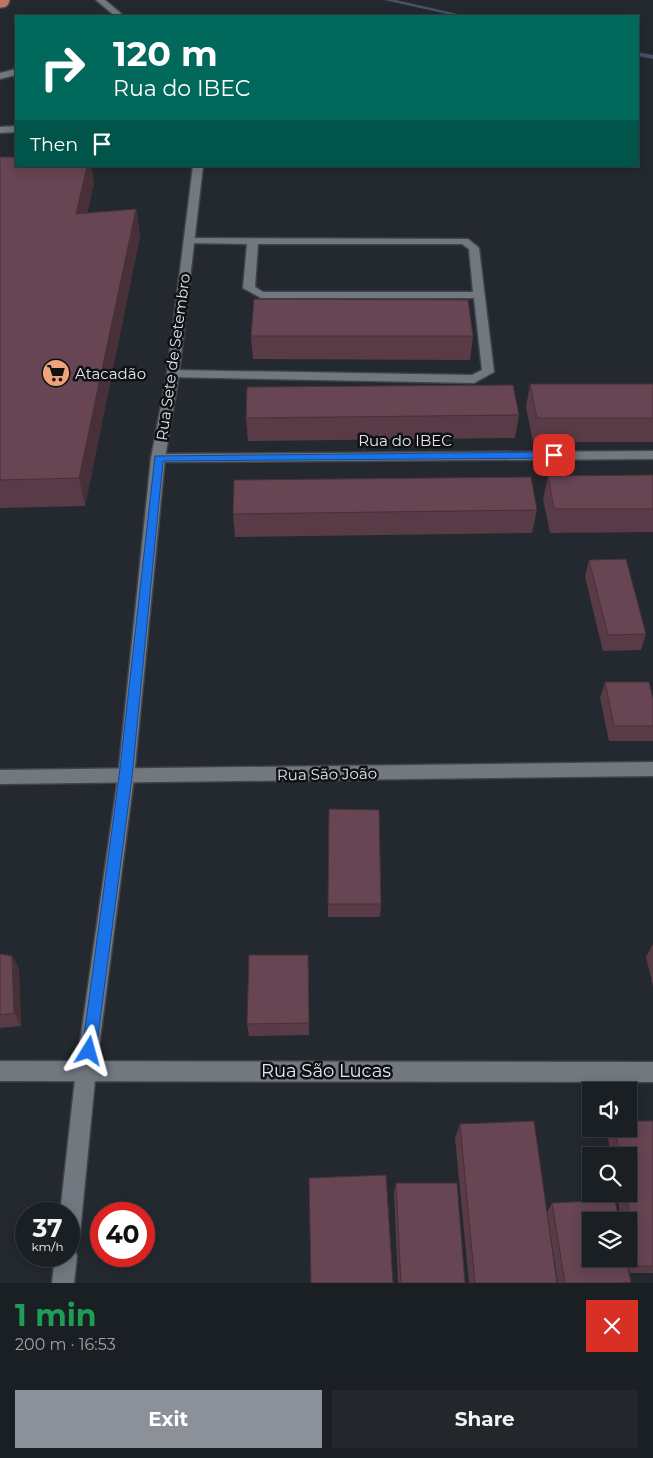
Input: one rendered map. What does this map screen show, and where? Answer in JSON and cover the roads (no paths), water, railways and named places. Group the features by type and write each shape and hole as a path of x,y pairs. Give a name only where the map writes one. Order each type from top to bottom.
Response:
{"street":[{"path":"100,0 119,15"},
{"path":"0,76 15,72"},
{"path":"0,130 15,130"},
{"name":"Rua Sete de Setembro","path":"72,1202 86,1070 126,777 158,458 173,374 198,167"},
{"path":"173,374 474,379 488,372 474,248 464,241 190,241"},
{"path":"253,242 249,288 261,295 480,295"},
{"name":"Rua do IBEC","path":"158,458 653,455"},
{"name":"Rua São João","path":"0,777 126,777 653,769"},
{"name":"Rua São Lucas","path":"0,1072 86,1070 653,1072"},
{"path":"63,1283 65,1267"}],"waterway":[{"path":"387,0 459,15"},
{"path":"639,54 653,57"}],"place":[{"name":"Atacadão","path":"56,373"}]}
